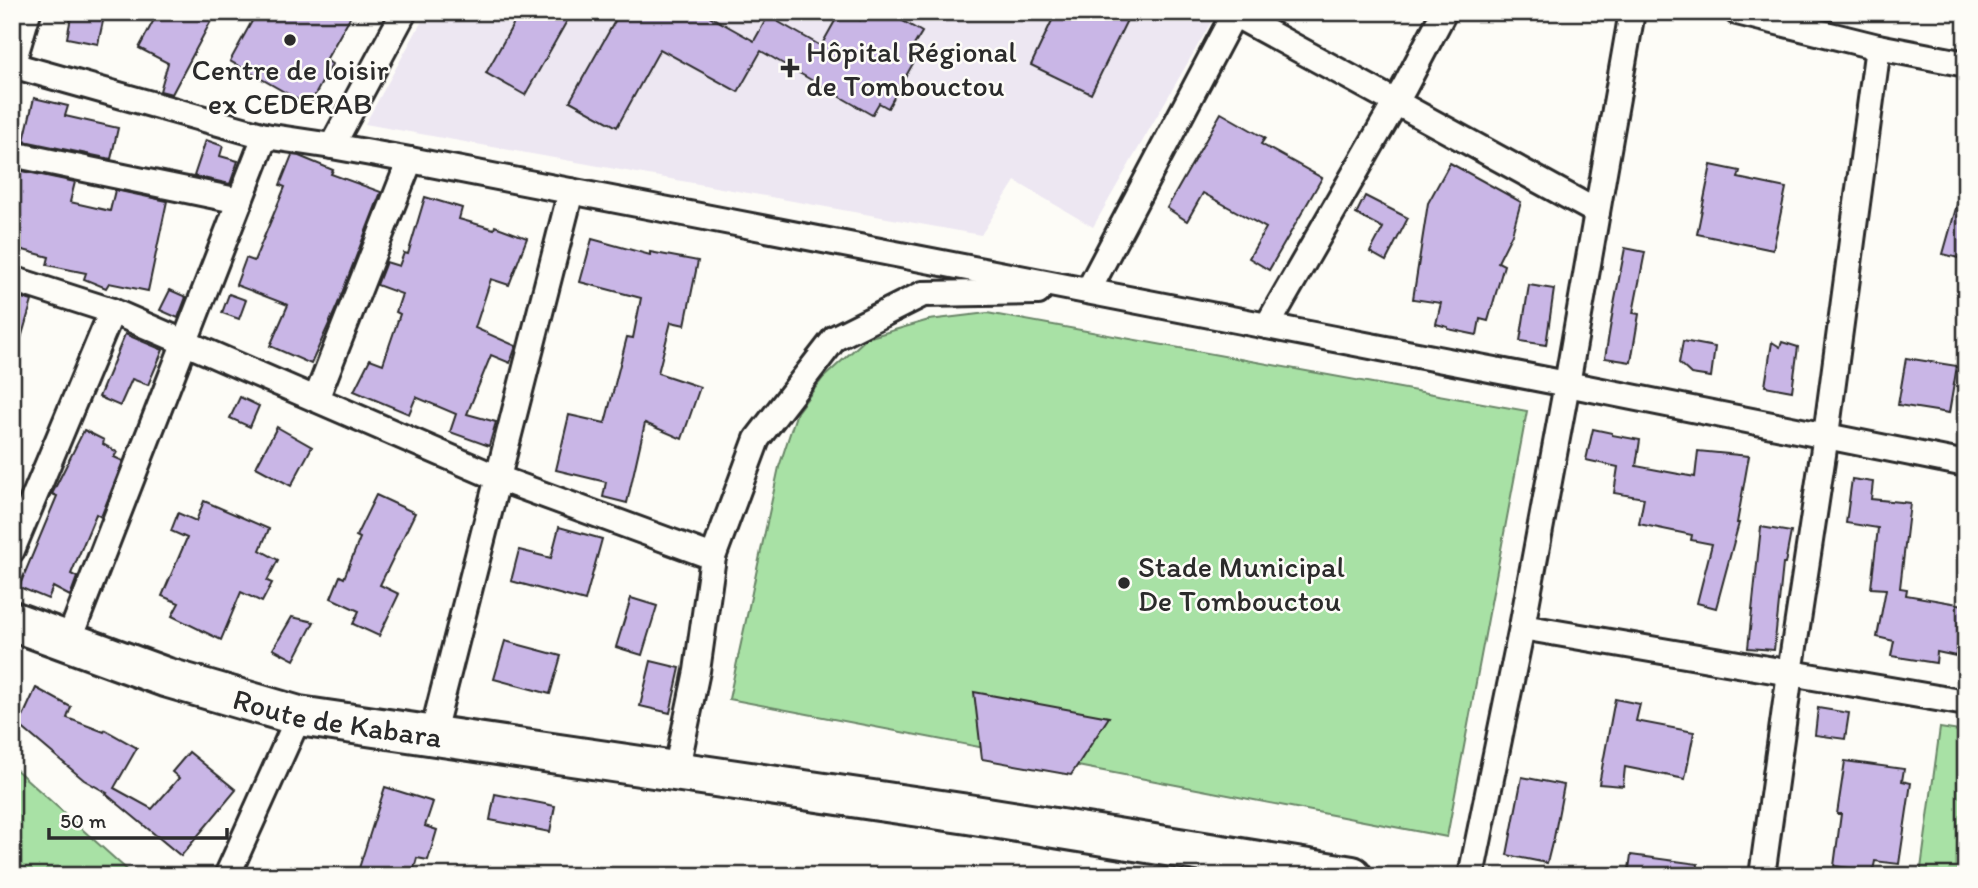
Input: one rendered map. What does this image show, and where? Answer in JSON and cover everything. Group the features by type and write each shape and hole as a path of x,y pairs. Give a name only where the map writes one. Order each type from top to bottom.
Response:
{"main road":[{"name":"Route de Kabara","path":"12,621 165,677 299,716 982,816 1352,876"}],"street":[{"path":"28,12 12,66 265,136 571,191 1966,464"},
{"path":"332,146 404,12"},
{"path":"1267,326 1396,103 1444,12"},
{"path":"1471,876 1522,627 1632,12"},
{"path":"1737,12 1878,47 1966,64"},
{"path":"1088,291 1234,13 1597,212"},
{"path":"1762,876 1826,435 1878,47"},
{"path":"68,642 265,136"},
{"path":"12,154 240,201"},
{"path":"316,399 410,160"},
{"path":"432,736 571,191"},
{"path":"12,279 112,311 498,478 713,557"},
{"path":"676,772 697,671 713,557 757,439 835,338 923,294 1088,291"},
{"path":"12,550 112,311"},
{"path":"1522,627 1966,703"},
{"path":"227,876 299,716"}],"shaded area":[{"name":"Hôpital Régional de Tombouctou","path":"427,12 1217,12 1093,227 1015,181 981,235 365,124"}],"green space":[{"name":"Stade Municipal De Tombouctou","path":"987,313 1527,411 1447,837 729,699 779,467 797,412 823,378 867,338 929,320"},
{"path":"1940,728 1966,732 1966,876 1920,876"},
{"path":"12,766 134,876 12,876"}],"building":[{"path":"72,12 105,12 98,44 67,38"},
{"path":"158,12 195,12 211,21 172,94 160,91 168,63 139,48"},
{"name":"Centre de loisir ex CEDERAB","path":"257,12 353,12 326,60 332,64 309,106 230,61"},
{"path":"520,12 572,12 525,95 486,73"},
{"path":"620,12 702,12 754,41 768,16 821,46 840,12 846,12 860,20 864,12 887,12 922,32 913,47 920,51 888,108 879,103 872,115 761,51 738,92 660,49 617,127 570,101"},
{"path":"1056,12 1115,12 1128,18 1091,94 1031,65"},
{"path":"34,98 68,106 65,116 118,128 111,159 24,141"},
{"path":"1221,113 1265,138 1261,144 1322,178 1269,270 1249,258 1266,228 1203,193 1187,221 1167,208"},
{"path":"206,140 223,146 220,156 238,161 230,184 194,176"},
{"path":"292,155 333,170 331,174 381,192 337,306 311,364 270,346 288,305 236,285 246,258 254,261 285,187 280,185"},
{"path":"1450,163 1521,202 1512,234 1498,262 1504,265 1488,321 1480,319 1477,335 1436,324 1441,303 1413,299 1428,203"},
{"path":"1711,165 1740,171 1738,178 1786,188 1773,250 1697,234"},
{"path":"13,169 75,182 70,202 110,211 115,190 167,201 148,291 109,283 106,288 84,279 86,273 47,265 49,257 12,247"},
{"path":"1960,194 1966,195 1966,260 1943,254"},
{"path":"1365,196 1408,218 1386,261 1370,252 1383,228 1356,214"},
{"path":"425,197 462,208 459,219 494,229 495,226 527,238 509,285 491,279 475,328 516,346 510,363 491,355 467,414 496,422 489,446 450,432 456,414 416,397 409,414 354,391 370,359 383,364 400,314 396,312 402,294 377,285 386,262 399,266 404,253 408,254"},
{"path":"592,239 650,255 650,252 698,261 685,325 671,322 658,373 700,387 682,439 645,423 627,503 603,497 606,482 556,470 569,415 605,423 627,337 633,338 641,298 580,282"},
{"path":"1625,248 1645,252 1633,313 1639,314 1631,362 1605,358"},
{"path":"1529,285 1554,289 1546,345 1520,341"},
{"path":"170,290 186,297 178,318 160,310"},
{"path":"229,294 246,300 239,319 222,313"},
{"path":"12,295 32,301 17,352 12,351"},
{"path":"125,334 163,350 148,385 132,379 120,406 99,397"},
{"path":"1683,341 1715,347 1711,377 1691,374 1679,363"},
{"path":"1772,342 1780,347 1782,342 1798,347 1792,391 1765,386"},
{"path":"1906,358 1957,366 1949,413 1898,405"},
{"path":"240,397 259,406 250,427 230,418"},
{"path":"277,427 312,447 291,486 256,467"},
{"path":"1593,429 1640,440 1636,466 1695,477 1698,451 1749,456 1739,523 1716,608 1697,603 1712,544 1691,540 1692,535 1639,524 1644,498 1614,493 1618,467 1586,460"},
{"path":"84,430 104,440 103,444 117,452 114,457 123,461 101,517 96,514 71,574 77,577 70,596 53,587 48,599 19,587 57,496 52,494"},
{"path":"1852,479 1873,482 1871,499 1910,503 1900,588 1907,589 1906,595 1964,605 1956,656 1937,652 1936,663 1891,656 1894,641 1877,637 1886,589 1871,588 1878,528 1846,523"},
{"path":"376,495 415,513 380,585 399,594 379,636 353,624 359,611 331,598 340,576 344,578 360,538 356,536"},
{"path":"204,501 269,529 260,550 278,560 267,581 272,583 262,602 241,592 221,640 172,616 179,603 162,596 187,538 171,531 178,513 196,521"},
{"path":"559,527 602,539 585,601 511,581 519,550 551,558"},
{"path":"1761,527 1791,532 1783,564 1774,650 1748,648"},
{"path":"631,598 657,606 642,655 616,647"},
{"path":"292,617 314,622 294,660 273,649"},
{"path":"505,641 561,656 550,694 494,679"},
{"path":"651,661 680,668 670,713 640,706"},
{"path":"36,688 71,707 67,718 104,732 105,730 137,748 114,788 152,809 179,778 172,772 189,752 236,790 181,856 107,793 84,780 19,725"},
{"path":"974,692 1109,717 1071,775 982,759"},
{"path":"1615,699 1640,704 1636,721 1694,732 1685,779 1625,767 1623,786 1599,784"},
{"path":"1818,708 1849,713 1845,739 1815,735"},
{"path":"1845,761 1904,769 1902,781 1911,783 1899,864 1875,861 1873,871 1834,866 1841,814 1837,814"},
{"path":"1522,777 1564,785 1547,863 1507,855"},
{"path":"385,787 433,802 425,826 437,830 428,860 417,858 412,876 385,876 359,868"},
{"path":"495,794 555,806 550,832 490,820"},
{"path":"1631,855 1698,864 1697,876 1628,876"}],"place":[{"name":"Centre de loisir ex CEDERAB","path":"290,40"},
{"name":"Hôpital Régional de Tombouctou","path":"790,68"},
{"name":"Stade Municipal De Tombouctou","path":"1124,583"}]}
